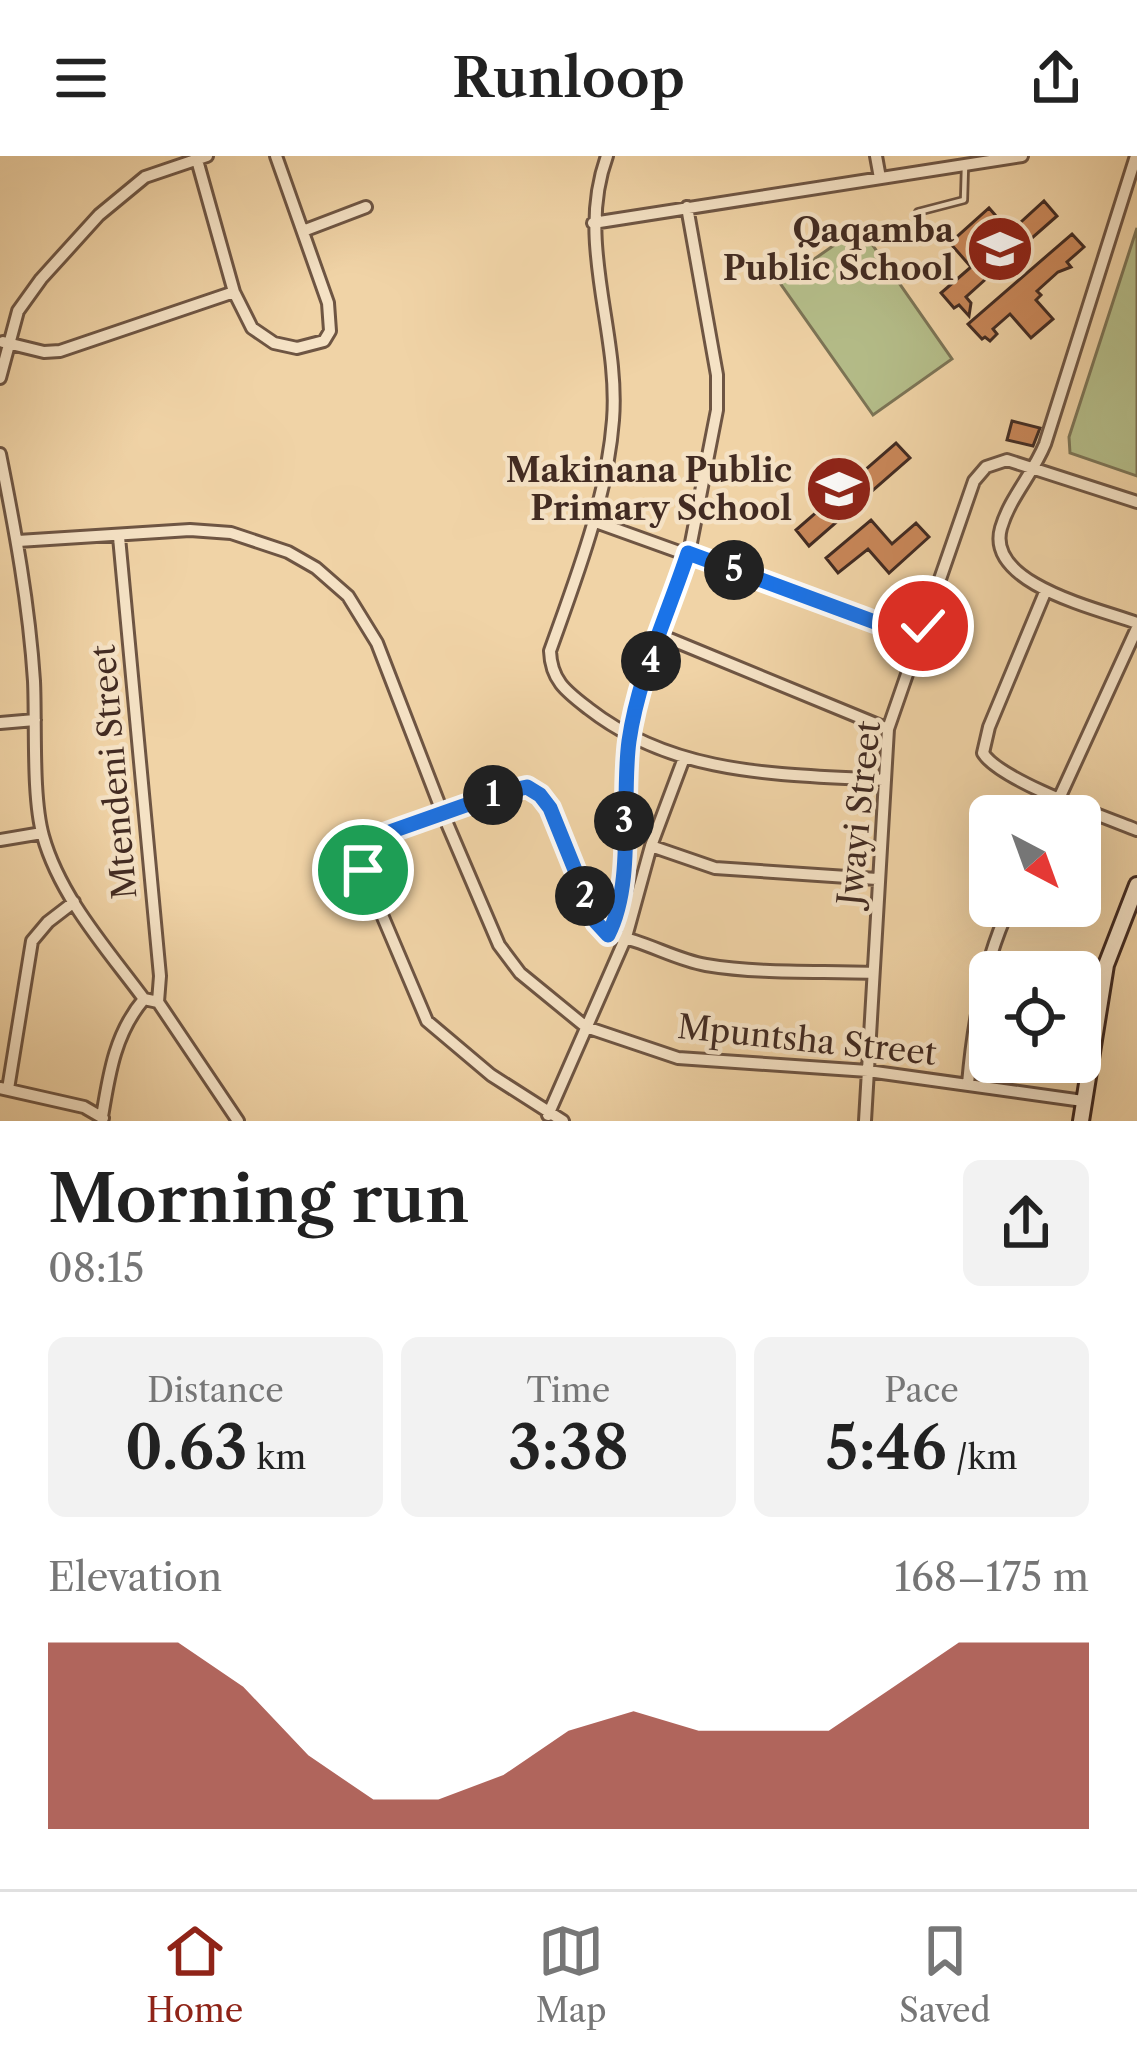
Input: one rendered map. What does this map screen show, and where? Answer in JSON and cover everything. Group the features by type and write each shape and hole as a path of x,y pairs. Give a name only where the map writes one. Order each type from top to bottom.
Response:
{"street":[{"path":"0,378 3,342 41,279 124,190 145,176 202,158 235,292 252,328 266,339 297,348 324,340 331,332 328,303 276,156"},
{"path":"607,156 592,224 610,340 610,443 593,521 550,651 551,672 566,692 629,737 684,758 754,774 883,780"},
{"path":"876,156 880,178"},
{"path":"592,224 1022,156"},
{"path":"1060,795 1137,626 1046,590 1008,565 999,536 1012,501 1036,468 1136,156"},
{"path":"303,231 366,207"},
{"path":"608,935 621,896 629,737 688,553 719,391 688,207"},
{"path":"3,342 44,352 79,346 235,292"},
{"path":"0,454 18,541 42,832 74,902 144,999 158,1002 238,1121"},
{"name":"Jwayi Street","path":"865,1121 888,730 974,481 995,462 1007,460 1036,468"},
{"path":"1036,468 1137,502"},
{"path":"593,521 918,638"},
{"name":"Mpuntsha Street","path":"18,541 190,530 231,533 262,541 316,568 348,596 377,643 499,945 520,973 586,1027 678,1058 868,1071 1083,1101"},
{"name":"Mtendeni Street","path":"119,537 160,976 158,1002"},
{"path":"1046,590 989,727 983,753 993,765 1053,795"},
{"path":"660,635 888,730"},
{"path":"0,723 35,720"},
{"path":"548,1115 626,937 651,847 684,758"},
{"path":"563,1121 491,1075 428,1021 363,870 362,854 369,842 522,786 534,789 550,808 596,922 608,935 712,966 873,973"},
{"path":"1101,815 1137,830"},
{"path":"0,840 42,832"},
{"path":"651,847 715,868 877,879"},
{"path":"1081,1121 1106,965 1137,885"},
{"path":"74,902 32,941 4,1089 84,1107 104,1119 116,1045 128,1017 144,999"},
{"path":"968,1084 988,967 1002,927"}],"lane":[{"path":"918,212 964,200 965,166"},
{"path":"1124,191 1137,196"}],"green space":[{"path":"860,227 952,359 873,415 780,283"},
{"path":"1137,228 1137,476 1070,453 1069,437"}],"building":[{"path":"1044,201 1057,216 1008,259 1012,264 1003,273 998,268 966,297 971,303 969,316 959,305 954,308 941,293 971,267 950,243 989,208 1010,232"},
{"path":"1072,234 1084,247 1067,262 1071,267 1037,291 1041,295 1036,300 1053,319 1031,338 1010,314 993,329 997,334 990,341 982,339 968,324"},
{"path":"1012,421 1040,428 1033,446 1007,440"},
{"path":"896,443 910,458 809,546 796,530"},
{"path":"871,520 892,544 916,523 929,537 889,573 868,549 838,573 826,558"}],"place":[{"name":"Qaqamba Public School","path":"1000,249"},
{"name":"Makinana Public Primary School","path":"839,489"}],"route":[{"path":"363,870 362,854 381,835 527,787 550,808 596,922 608,935 621,896 629,737 688,553 918,638 923,626"}]}
